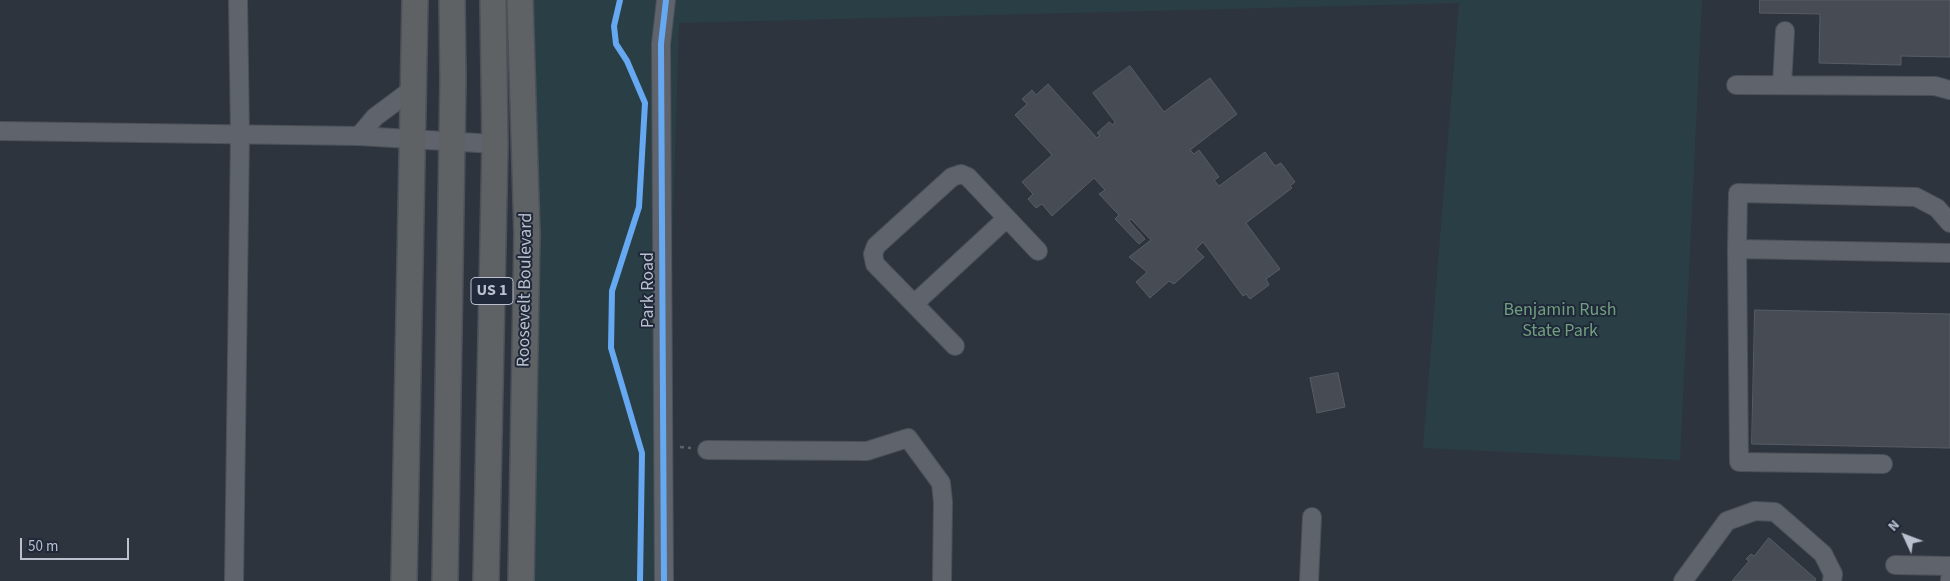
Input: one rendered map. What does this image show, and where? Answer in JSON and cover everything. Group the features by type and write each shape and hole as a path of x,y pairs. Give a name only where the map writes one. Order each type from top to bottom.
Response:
{"highway":[{"path":"404,581 415,0"},
{"name":"US 1","path":"445,581 452,142 452,0"},
{"name":"Roosevelt Boulevard","path":"486,581 494,144 493,0"},
{"name":"Roosevelt Boulevard","path":"520,0 527,234 521,581"}],"street":[{"path":"234,581 240,134 238,0"},
{"name":"Park Road","path":"664,581 661,44 666,0"},
{"path":"1782,85 1785,31"},
{"path":"1736,85 1935,86 1950,90"},
{"path":"359,136 375,117 414,88"},
{"path":"0,131 359,136 412,141 494,144"},
{"path":"955,346 875,264 873,254 876,246 952,177 960,174 968,177 1038,251"},
{"path":"1883,464 1739,462 1738,193 1916,197 1937,208 1950,223"},
{"path":"914,304 1007,218"},
{"path":"1737,249 1950,253"},
{"path":"707,450 866,451 908,438 940,483 943,502 942,581"},
{"path":"1683,581 1727,521 1755,511 1775,512 1823,554 1833,574 1832,581"},
{"path":"1309,581 1312,517"},
{"path":"1895,565 1950,566"}],"path":[{"path":"673,446 707,450"}],"green space":[{"name":"Benjamin Rush State Park","path":"522,0 1702,0 1680,460 1423,448 1459,3 679,23 662,581 530,581"}],"building":[{"path":"1760,0 1950,0 1950,57 1901,56 1901,65 1819,63 1820,14 1760,13"},
{"path":"1130,66 1164,112 1210,78 1237,114 1190,150 1194,154 1199,150 1219,177 1214,180 1219,186 1265,152 1275,166 1281,163 1295,182 1290,186 1292,188 1246,223 1280,269 1266,279 1269,285 1250,299 1246,294 1243,296 1203,242 1196,249 1204,257 1174,284 1169,281 1150,298 1136,282 1147,272 1129,257 1151,240 1131,219 1129,221 1145,239 1139,244 1115,219 1119,215 1099,194 1105,190 1094,178 1052,216 1042,204 1036,208 1028,199 1033,194 1022,182 1052,155 1015,115 1027,104 1022,99 1032,90 1036,95 1048,84 1097,138 1100,135 1097,133 1109,122 1113,125 1115,122 1093,93"},
{"path":"1755,310 1950,314 1950,448 1752,444"},
{"path":"1338,373 1345,407 1317,413 1310,378"},
{"path":"1769,538 1816,579 1815,581 1732,581 1749,561 1746,559 1751,554 1754,556"}],"cycle path":[{"path":"620,0 614,26 616,44 627,61 645,103 639,207 612,291 611,348 642,453 640,581"},
{"path":"664,581 661,44 666,0"}]}
